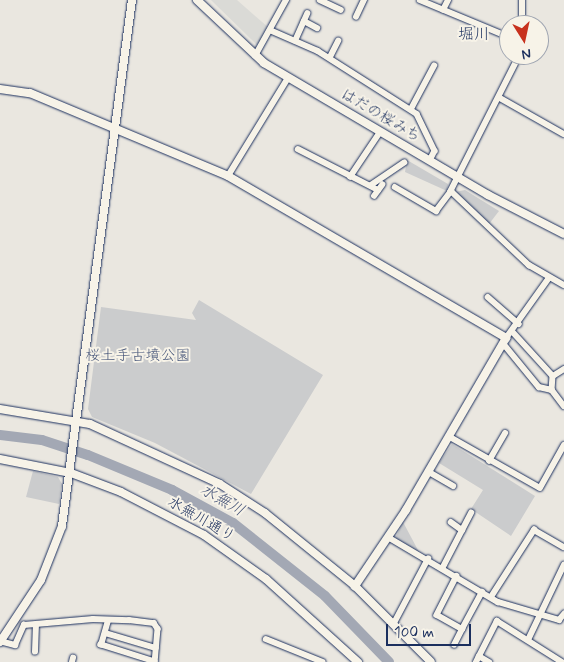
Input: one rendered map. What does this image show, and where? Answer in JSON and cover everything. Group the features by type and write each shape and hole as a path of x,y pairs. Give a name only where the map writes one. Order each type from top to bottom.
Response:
{"street":[{"path":"108,621 101,645 155,662 158,629 154,624 108,621 36,626 24,625 13,647 0,641 52,557 71,471 132,0"},
{"name":"はだの桜みち","path":"197,0 254,56 288,78 456,176 564,234"},
{"path":"254,56 286,0"},
{"path":"320,0 335,4 341,10"},
{"path":"356,17 364,0"},
{"path":"420,0 499,33"},
{"path":"443,10 448,0"},
{"path":"522,0 522,15"},
{"path":"295,41 307,14"},
{"path":"304,21 318,28"},
{"path":"270,30 330,57 339,68 411,109 435,151 430,161"},
{"path":"330,57 338,41"},
{"path":"395,187 436,211 451,191 456,176 500,98 515,65"},
{"path":"411,109 434,66"},
{"path":"228,176 288,78"},
{"path":"0,89 30,93 228,176 504,340 539,386 552,390 564,406"},
{"path":"500,98 564,134"},
{"path":"350,177 380,132"},
{"path":"298,149 350,177 380,188 374,196"},
{"path":"371,185 404,163"},
{"path":"451,191 529,265 564,285"},
{"path":"355,586 429,472 504,340 519,324 549,278"},
{"path":"488,297 519,324"},
{"path":"513,332 553,376 552,390"},
{"path":"553,376 564,369"},
{"path":"0,409 78,420 220,484 266,513 355,586 431,662"},
{"path":"489,461 505,433"},
{"path":"450,437 489,461 540,488 564,445"},
{"name":"水無川通り","path":"0,459 71,471 121,492 224,548 349,659 358,662"},
{"path":"429,472 453,486"},
{"path":"443,567 462,530 469,523 471,513"},
{"path":"451,522 462,530"},
{"path":"491,597 534,530 564,547"},
{"path":"388,537 443,567 491,597 559,620 564,614"},
{"path":"393,625 428,559"},
{"path":"528,640 564,565"},
{"path":"457,576 437,615 462,628"},
{"path":"454,644 482,592"},
{"path":"476,662 498,621 562,662"},
{"path":"35,652 36,626"},
{"path":"105,633 156,648"},
{"path":"266,639 323,662"},
{"path":"479,656 489,662"}],"shaded area":[{"path":"211,0 237,0 269,28 258,46"}],"green space":[{"path":"407,160 448,184 447,191 405,172"},
{"path":"465,190 499,211 489,224 455,192"},
{"name":"桜土手古墳公園","path":"199,300 323,375 251,494 155,443 92,417 88,409 101,307 196,320 192,313"},
{"path":"452,444 535,496 511,536 471,509 483,490 439,463"},
{"path":"33,471 58,477 62,484 59,504 26,497"},
{"path":"403,522 419,552 395,539"}],"waterway":[{"name":"水無川","path":"0,435 42,440 88,455 172,490 233,523 325,596 389,662"}],"district":[{"name":"堀川","path":"474,35"}]}
